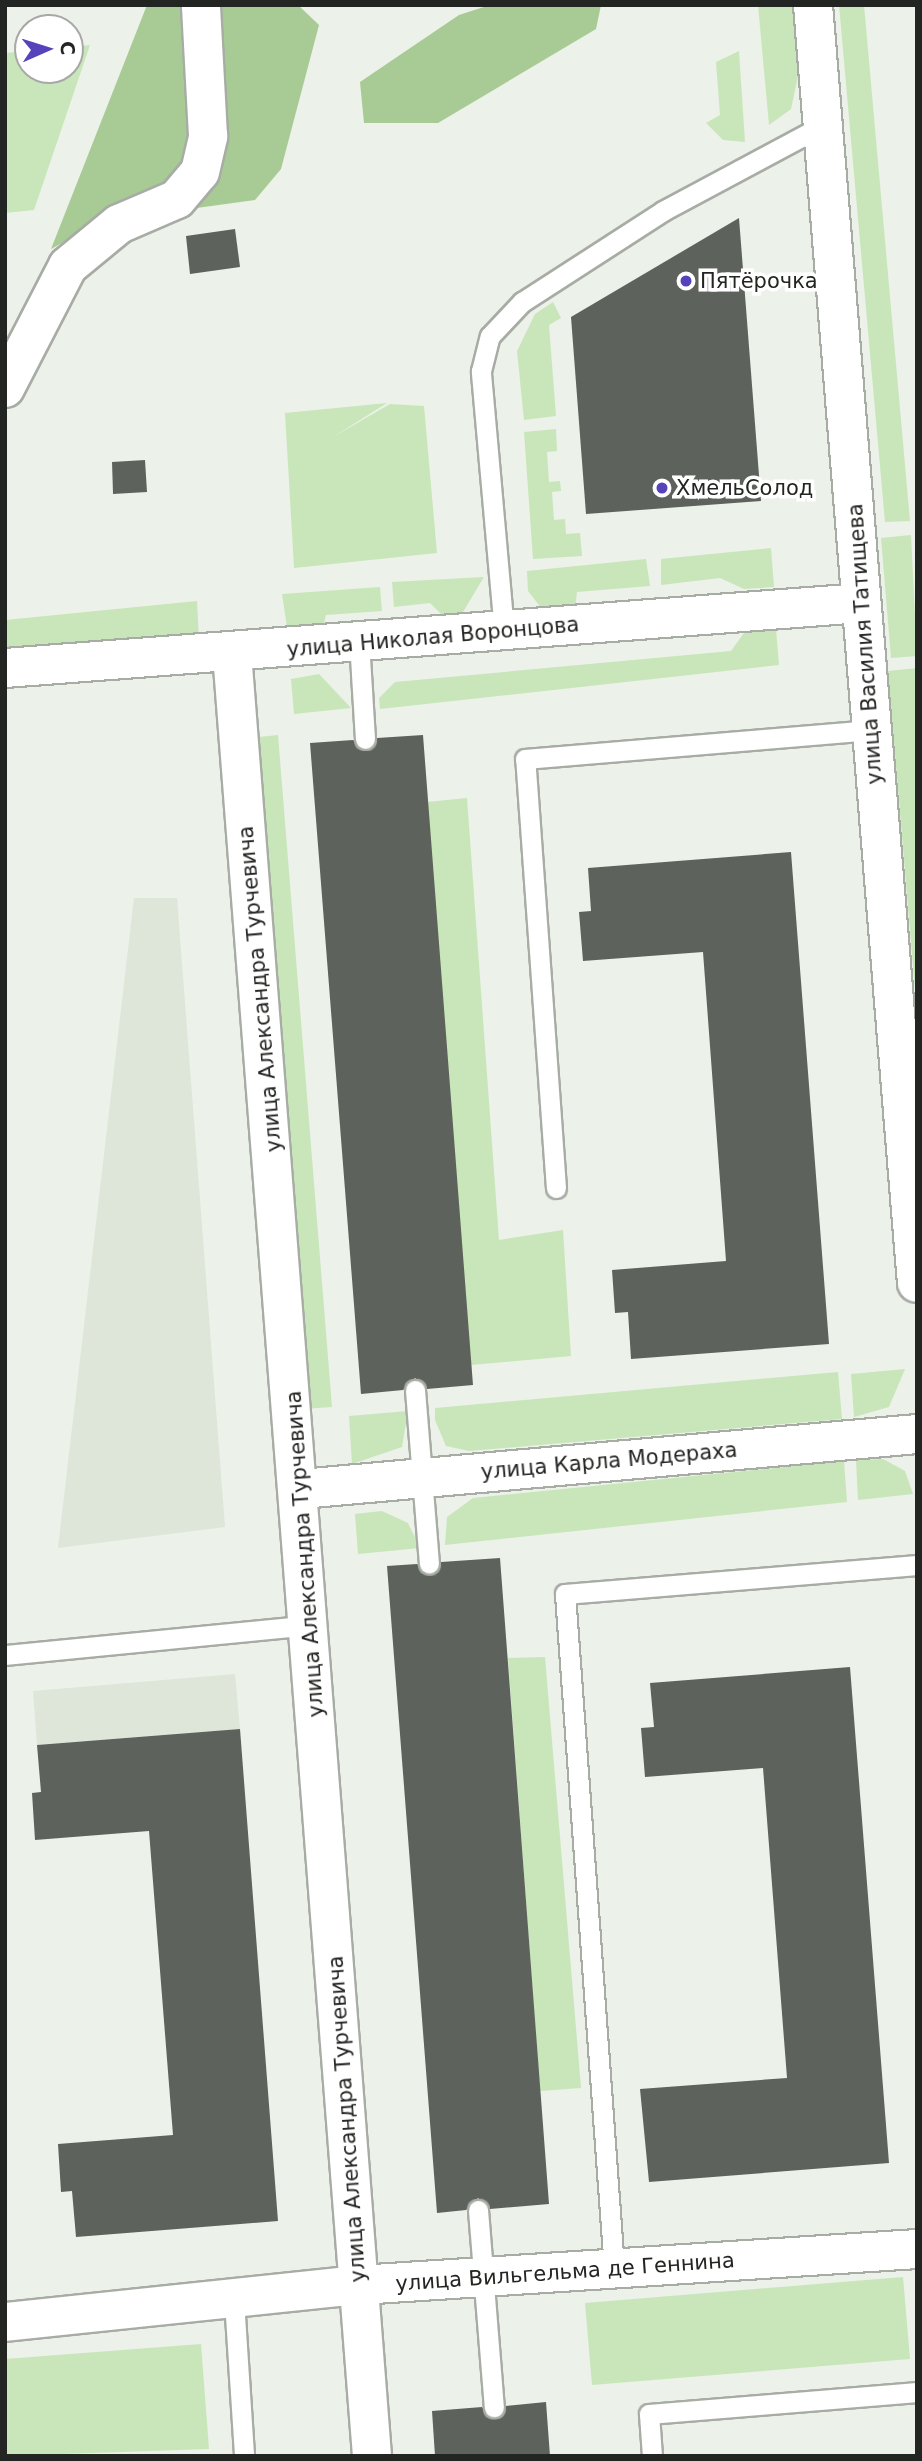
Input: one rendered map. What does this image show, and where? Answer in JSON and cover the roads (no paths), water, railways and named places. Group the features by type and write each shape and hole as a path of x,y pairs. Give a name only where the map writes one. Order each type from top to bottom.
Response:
{"street":[{"path":"5,388 15,346 68,265 119,224 177,199 200,172 208,136 201,5"},
{"name":"улица Василия Татищева","path":"813,5 825,124 917,1283"},
{"name":"улица Николая Воронцова","path":"5,668 232,653 861,603"},
{"name":"улица Александра Турчевича","path":"232,653 301,1489 372,2456"},
{"name":"улица Карла Модераха","path":"301,1489 917,1434"},
{"name":"улица Вильгельма де Геннина","path":"5,2322 359,2286 917,2249"}],"lane":[{"path":"504,631 481,370 490,336 522,302 663,211 825,124"},
{"path":"359,641 365,739"},
{"path":"556,1188 525,759 871,730"},
{"path":"415,1390 429,1563"},
{"path":"614,2268 565,1594 917,1565"},
{"path":"5,1655 311,1625"},
{"path":"478,2210 494,2407"},
{"path":"234,2300 244,2456"},
{"path":"652,2456 649,2414 917,2392"}],"place":[{"name":"Пятёрочка","path":"686,281"},
{"name":"ХмельСолод","path":"662,488"}]}
